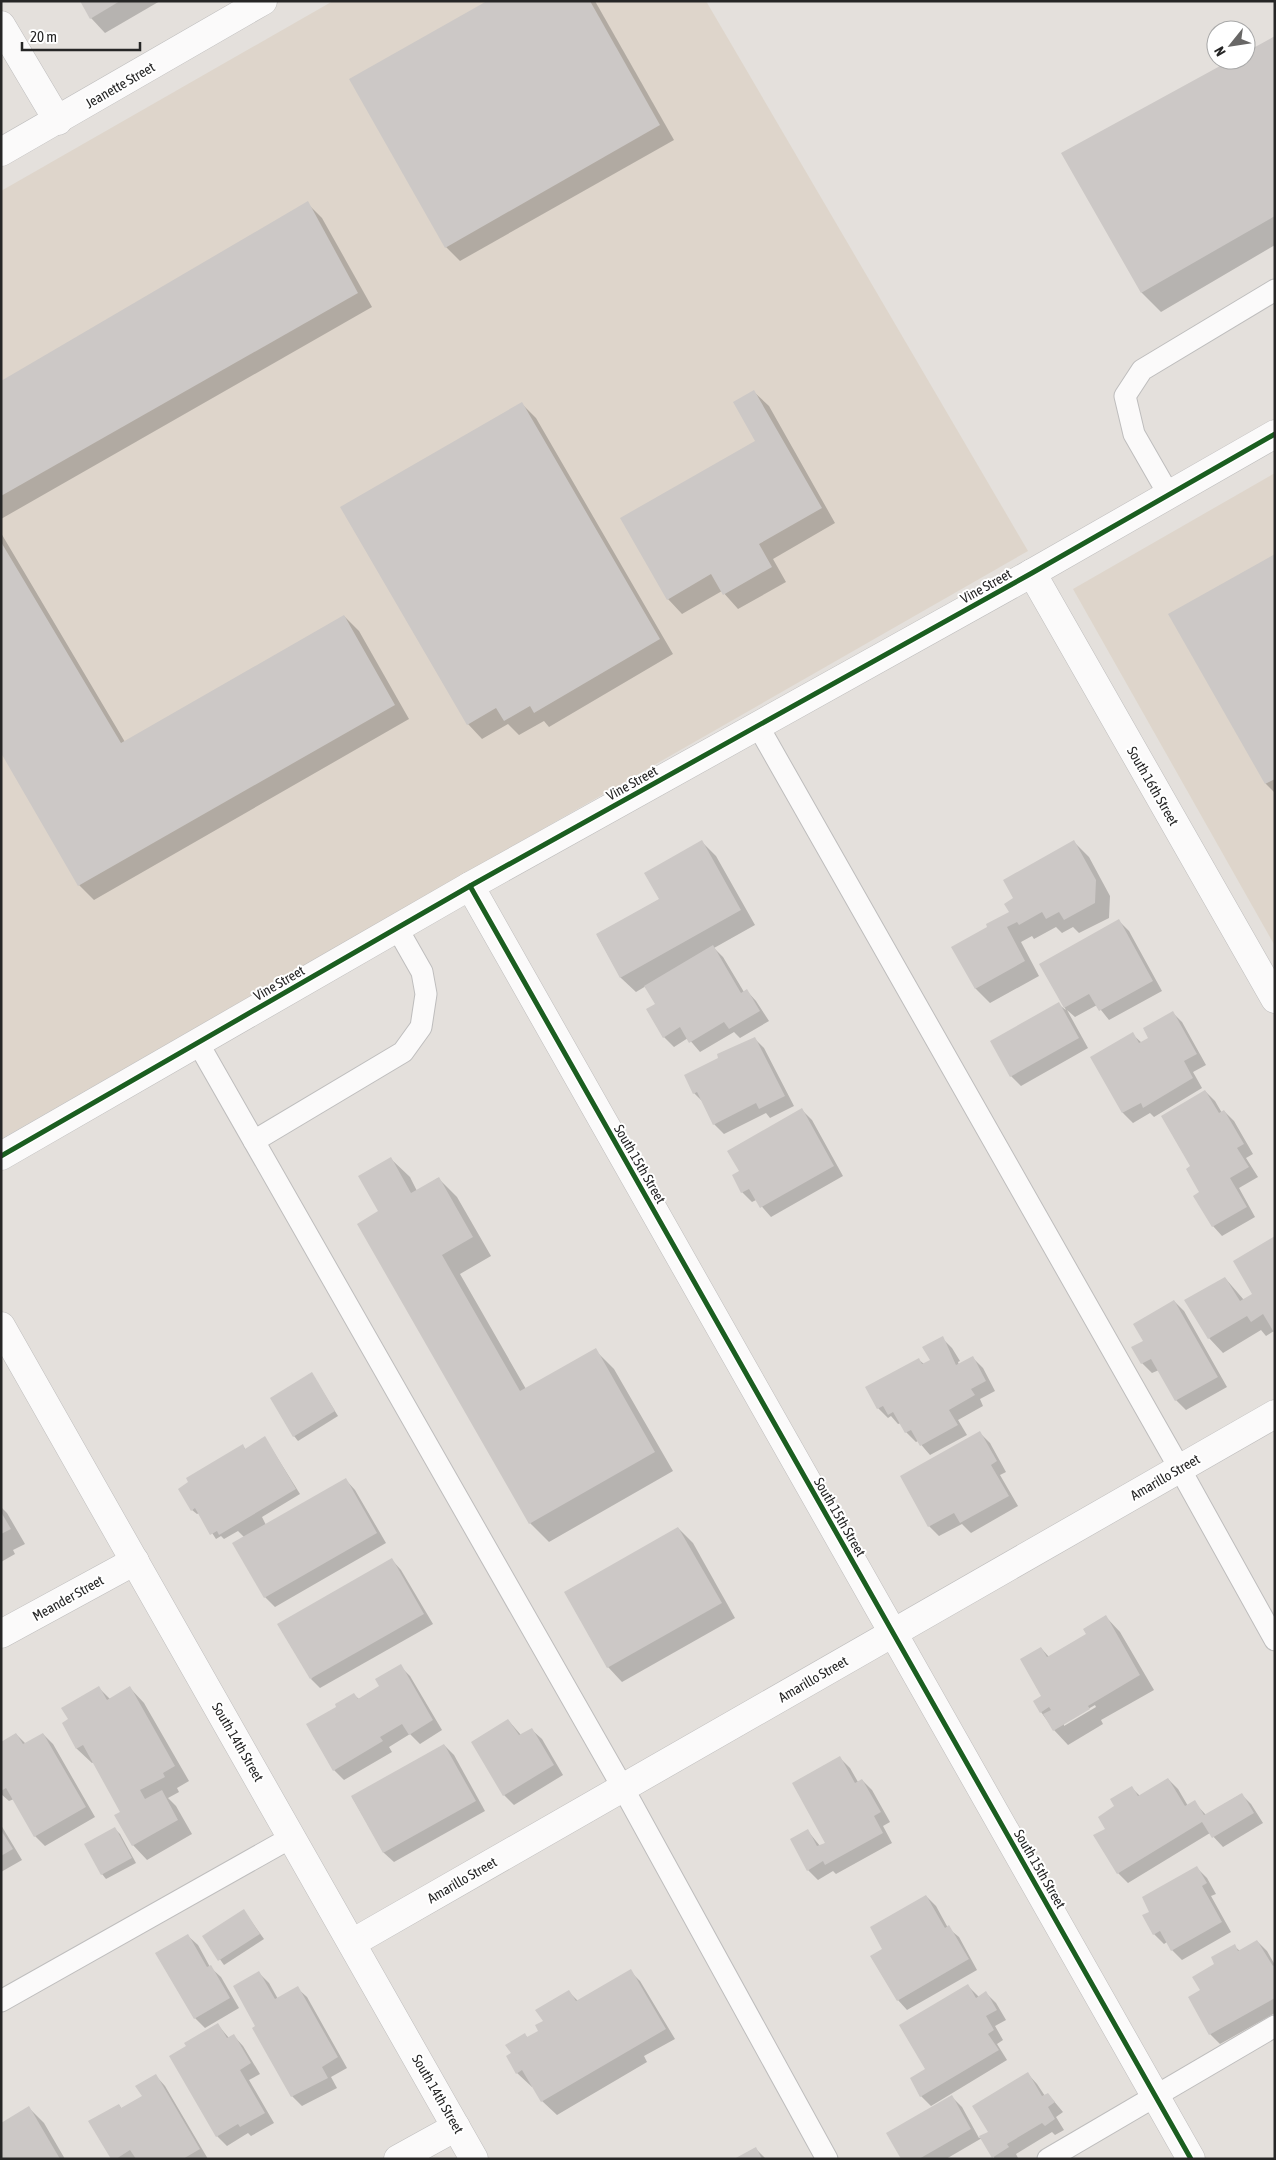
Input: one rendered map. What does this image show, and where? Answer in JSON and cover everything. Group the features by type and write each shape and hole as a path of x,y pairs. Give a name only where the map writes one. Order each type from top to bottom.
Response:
{"street":[{"name":"Jeanette Street","path":"1,152 58,121 263,1"},
{"path":"1,25 58,121"},
{"name":"Vine Street","path":"1,1156 470,886 1032,573 1275,434"},
{"name":"South 16th Street","path":"1032,573 1275,999"},
{"name":"South 15th Street","path":"470,886 1191,2159"},
{"name":"South 14th Street","path":"1,1326 474,2159"},
{"name":"Amarillo Street","path":"352,1943 1275,1414"},
{"name":"Meander Street","path":"1,1634 135,1561"},
{"path":"398,2159 456,2127"}],"lane":[{"path":"1169,495 1134,434 1125,396 1142,370 1275,290"},
{"path":"758,726 1180,1468 1275,1640"},
{"path":"254,1141 403,1052 421,1027 426,994 422,972 397,928"},
{"path":"198,1043 623,1788 827,2159"},
{"path":"1,2001 292,1837"},
{"path":"1048,2159 1275,2026"}],"shaded area":[{"path":"333,1 706,1 1028,551 1,1139 1,191"},
{"path":"1275,473 1275,946 1073,589"}],"building":[{"path":"80,1 120,1 90,19"},
{"path":"487,1 590,1 660,125 445,248 349,79"},
{"path":"1275,36 1275,216 1141,293 1061,153 1213,70 1256,70 1256,46"},
{"path":"308,201 358,293 1,496 1,381"},
{"path":"754,390 822,508 759,544 772,567 723,595 711,574 667,600 620,518 755,441 733,402"},
{"path":"522,402 660,639 534,713 530,706 504,721 496,708 467,725 340,507"},
{"path":"1,542 121,743 344,615 395,705 78,886 1,753"},
{"path":"1275,554 1275,779 1265,784 1168,614"},
{"path":"702,840 741,910 620,978 596,934 659,899 644,873"},
{"path":"1074,840 1096,880 1095,903 1064,920 1059,912 1046,919 1042,912 1019,925 1017,922 1007,927 1025,961 975,989 951,947 987,927 986,924 1009,912 1004,904 1013,898 1003,880"},
{"path":"1119,919 1153,981 1099,1011 1089,994 1064,1008 1039,964"},
{"path":"713,945 741,993 747,989 760,1011 729,1029 724,1022 689,1043 680,1027 663,1038 646,1009 655,1004 644,986"},
{"path":"1059,1002 1079,1038 1010,1077 990,1041"},
{"path":"1173,1011 1197,1054 1184,1061 1193,1078 1143,1108 1141,1103 1122,1113 1090,1057 1133,1032 1139,1043 1148,1038 1143,1028"},
{"path":"755,1037 785,1096 759,1109 756,1103 713,1125 697,1092 693,1094 684,1075 718,1058 717,1054"},
{"path":"1205,1090 1219,1113 1224,1110 1244,1144 1237,1148 1249,1167 1230,1178 1247,1207 1212,1227 1193,1196 1199,1192 1186,1169 1190,1166 1161,1116"},
{"path":"802,1108 834,1166 760,1208 749,1189 741,1193 732,1175 739,1171 727,1151"},
{"path":"391,1157 411,1193 439,1177 473,1237 442,1255 520,1391 596,1348 655,1452 529,1524 357,1224 378,1211 358,1176"},
{"path":"1275,1236 1275,1334 1263,1314 1251,1322 1247,1316 1208,1339 1184,1300 1225,1277 1240,1301 1252,1294 1233,1261"},
{"path":"1174,1300 1218,1377 1175,1401 1151,1359 1141,1364 1131,1347 1143,1341 1133,1324"},
{"path":"943,1336 956,1365 973,1356 986,1381 971,1389 975,1395 949,1410 958,1425 920,1446 911,1430 905,1433 893,1412 888,1415 883,1406 877,1409 865,1387 919,1358 922,1364 930,1360 922,1347"},
{"path":"312,1372 335,1411 293,1437 270,1398"},
{"path":"980,1431 997,1461 991,1465 1009,1496 960,1523 954,1513 928,1527 900,1476"},
{"path":"265,1436 296,1489 219,1535 217,1531 210,1535 195,1508 191,1511 178,1489 188,1482 186,1478 243,1444 245,1449"},
{"path":"346,1478 377,1533 264,1598 232,1543"},
{"path":"1,1512 11,1529 1,1534"},
{"path":"678,1527 722,1603 607,1668 564,1592"},
{"path":"392,1558 424,1614 310,1679 277,1624"},
{"path":"1106,1615 1140,1675 1088,1706 1090,1709 1053,1731 1043,1714 1051,1710 1049,1707 1040,1713 1033,1701 1041,1696 1020,1659 1041,1647 1047,1657 1086,1634 1083,1629"},
{"path":"401,1664 433,1720 409,1735 402,1724 380,1737 383,1741 333,1771 306,1724 336,1707 335,1704 354,1693 358,1699 379,1686 375,1679"},
{"path":"99,1686 107,1700 130,1686 175,1766 163,1773 165,1777 140,1790 145,1799 162,1790 178,1820 132,1846 114,1815 120,1812 83,1745 76,1749 62,1723 68,1719 61,1708"},
{"path":"508,1719 519,1735 532,1728 554,1765 503,1796 471,1742"},
{"path":"16,1733 23,1744 43,1733 86,1807 34,1837 6,1788 1,1791 1,1742"},
{"path":"444,1744 476,1801 383,1853 351,1796"},
{"path":"840,1756 855,1783 862,1779 881,1812 874,1816 883,1833 825,1865 823,1861 807,1871 790,1839 808,1829 817,1846 825,1843 792,1783"},
{"path":"1168,1778 1185,1806 1195,1800 1204,1815 1242,1793 1254,1813 1212,1838 1202,1822 1117,1874 1093,1835 1105,1829 1098,1817 1114,1806 1110,1799 1132,1786 1138,1796"},
{"path":"115,1827 132,1858 101,1875 84,1844"},
{"path":"1,1830 13,1849 1,1856"},
{"path":"1197,1866 1207,1883 1202,1886 1222,1922 1171,1951 1160,1931 1153,1935 1142,1915 1149,1912 1142,1897"},
{"path":"926,1895 945,1928 949,1925 969,1959 897,2001 870,1956 882,1949 870,1927"},
{"path":"244,1909 260,1934 218,1961 202,1936"},
{"path":"188,1934 207,1967 211,1965 230,1998 194,2019 155,1953"},
{"path":"1257,1940 1273,1966 1275,1965 1275,1998 1209,2035 1188,1997 1200,1990 1192,1977 1214,1964 1211,1957 1235,1944 1238,1951"},
{"path":"631,1969 666,2029 541,2102 522,2070 516,2074 506,2056 511,2053 505,2045 525,2033 527,2037 538,2031 535,2025 543,2021 535,2010 569,1990 576,2001"},
{"path":"259,1971 275,1999 298,1986 338,2057 322,2067 328,2078 291,2097 252,2028 255,2026 233,1986"},
{"path":"968,1984 976,1998 986,1991 997,2010 986,2016 994,2030 988,2034 999,2050 920,2097 910,2078 925,2069 899,2025"},
{"path":"218,2023 227,2038 234,2034 251,2063 240,2070 265,2113 240,2127 238,2124 216,2137 169,2056 186,2046 184,2043"},
{"path":"1028,2072 1042,2096 1048,2093 1055,2102 1048,2107 1055,2119 1045,2126 1042,2123 1007,2144 1009,2147 992,2158 979,2136 988,2132 972,2106"},
{"path":"156,2074 200,2149 183,2159 136,2159 130,2150 116,2159 111,2159 88,2121 119,2104 121,2108 142,2096 135,2086"},
{"path":"952,2095 971,2129 919,2159 901,2159 886,2133"},
{"path":"29,2106 60,2159 1,2159 1,2123"},
{"path":"756,2147 762,2159 734,2159"}],"cycle path":[{"path":"1,1156 470,886 1032,573 1275,434"},
{"path":"470,886 1191,2159"}]}
